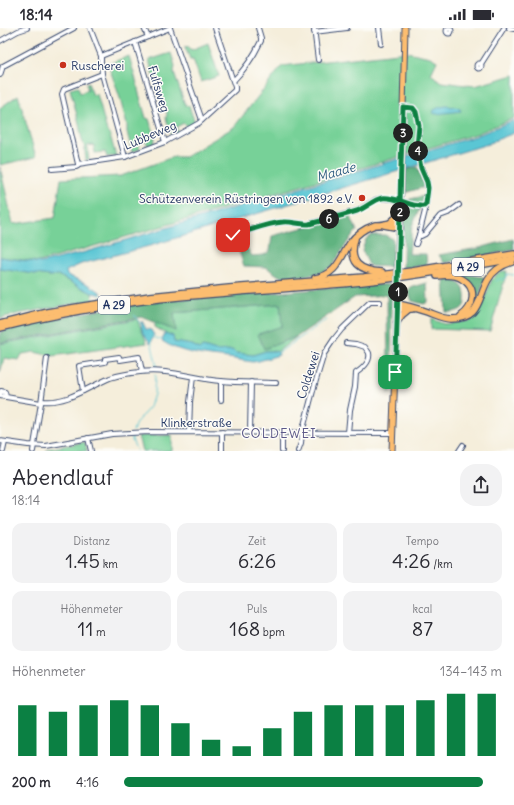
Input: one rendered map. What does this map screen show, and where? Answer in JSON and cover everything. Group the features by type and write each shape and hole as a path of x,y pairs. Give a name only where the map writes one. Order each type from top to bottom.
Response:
{"highway":[{"path":"302,282 319,278 333,270 340,262 351,242 356,237 366,229 391,222 400,214"},
{"path":"391,222 400,225"},
{"path":"384,224 400,225"},
{"path":"356,237 352,249 353,254 356,262 365,269 374,272 412,271"},
{"name":"A 29","path":"0,324 55,311 123,300 193,291 364,277 412,271 514,254"},
{"path":"398,307 405,305 450,319 467,316 475,309 480,301 488,280 493,272 514,260"},
{"name":"A 29","path":"0,328 84,310 151,300 422,275 514,260"},
{"path":"422,275 456,276 462,278 469,285 472,294 472,304 458,318"},
{"path":"398,307 408,310 416,309"},
{"path":"397,322 408,310"}],"main road":[{"path":"392,451 398,307 405,28"}],"street":[{"path":"0,41 18,31 27,28"},
{"path":"0,75 4,66 74,28"},
{"path":"90,28 101,56 102,74 125,157"},
{"path":"144,28 148,37"},
{"path":"101,56 170,28 202,120"},
{"path":"215,28 234,80 249,62 261,41 258,28"},
{"path":"318,60 314,30 347,28"},
{"path":"379,28 381,44"},
{"path":"481,64 504,28"},
{"path":"509,28 514,29"},
{"name":"Fulfsweg","path":"135,42 165,142"},
{"path":"78,164 62,94 64,89 102,74"},
{"name":"Lubbeweg","path":"52,170 76,167 78,164 125,157 165,142 202,120 235,90 234,80"},
{"path":"403,107 413,108 416,112 419,126 418,150 421,168 428,188 426,204 424,206 425,212 416,244"},
{"path":"233,235 286,221 309,224 357,211 375,200 382,198 393,199 421,207 424,206"},
{"path":"419,235 422,236 425,234 440,216 448,213 458,205"},
{"name":"Coldewei","path":"298,451 324,354 334,339 352,318 370,302 380,302"},
{"path":"346,344 356,344 365,347 369,354 368,360 363,368 356,373 348,433"},
{"path":"83,392 79,366 105,362 105,359 119,357 120,360 139,357 142,371"},
{"path":"33,451 42,402 47,358"},
{"path":"6,397 42,402 66,399 111,378 122,374 142,371 158,371 221,381 276,383"},
{"path":"189,432 193,377"},
{"path":"221,381 221,400"},
{"path":"250,433 251,382"},
{"path":"222,432 222,451"},
{"name":"Klinkerstraße","path":"2,441 34,446 54,445 112,434 136,433 393,433"},
{"path":"282,433 282,451"},
{"path":"88,438 91,451"},
{"path":"2,441 3,451"},
{"path":"459,451 463,445"}],"green space":[{"path":"208,43 219,76 201,82 193,59 190,59 185,47 188,46 191,50"},
{"path":"407,52 430,57 437,61 431,74 441,82 475,86 514,75 514,118 476,134 39,262 0,257 0,167 13,224 55,218 61,179 121,176 173,157 185,157 234,127 282,66"},
{"path":"171,53 175,66 174,72 185,105 189,106 195,123 187,127 184,123 176,127 178,132 171,135 166,118 167,114 158,83 154,79 149,60"},
{"path":"129,56 146,118 149,119 155,139 154,144 148,146 146,141 138,143 140,149 132,152 119,95 108,64"},
{"path":"88,83 93,95 97,94 107,131 110,135 116,156 107,157 105,152 95,153 94,145 87,146 89,160 86,160 84,145 70,89 78,87 80,93 88,90 86,84"},
{"path":"18,95 36,157 0,165 0,108"},
{"path":"417,167 425,187 404,193 405,170"},
{"path":"425,196 412,226 409,254 426,254 427,265 403,268 404,207 410,199"},
{"path":"350,215 357,231 351,237 332,266 320,273 301,277 283,277 266,267 244,266 236,242 237,237 242,236 244,243 252,256 264,255 270,251 272,236"},
{"path":"371,235 385,235 393,239 392,267 369,265 362,250 366,239"},
{"path":"513,239 514,250 444,263 439,255 479,248"},
{"path":"0,269 50,276 58,275 92,293 93,300 0,318"},
{"path":"502,271 507,271 490,331 431,329 431,319 444,324 468,321 476,315 486,296 492,279"},
{"path":"462,274 483,277 485,279 477,302 475,290"},
{"path":"451,279 463,287 465,293 465,303 459,310 454,312 446,312 444,280"},
{"path":"427,283 428,302 424,304 412,301 409,293 410,288"},
{"path":"392,285 391,392 388,393 387,295 355,297 298,336 264,349 258,334 282,326 280,304 174,313 176,331 141,317 0,343 0,332 22,325 87,312 157,301"},
{"path":"280,304 283,326 264,349 298,336 277,352 266,351 253,355 236,353 232,350 216,351 203,347 200,349 192,345 174,342 173,336 155,327 155,322 175,331 174,313"},
{"path":"137,319 147,343 52,356 34,352 22,354 19,360 4,358 0,373 0,344"},
{"path":"172,435 172,451 142,451 138,436"},
{"path":"85,442 87,451 47,451 47,449"}],"water":[{"path":"446,106 455,107 461,111 436,114 433,113 434,110"},
{"path":"514,120 514,133 488,144 153,245 81,264 66,271 67,275 88,284 102,293 99,294 92,293 58,275 50,276 0,269 0,257 41,263 85,252 476,136"},
{"path":"142,321 146,329 151,330 154,335 150,343 142,330"},
{"path":"165,333 173,336 174,342 192,345 200,349 203,347 216,351 232,350 236,353 253,355 266,351 274,351 278,352 279,355 253,362 202,355 177,349 162,341"}],"waterway":[{"path":"496,281 499,279 505,279 507,274 514,275"},
{"path":"99,294 106,298"},
{"path":"134,315 141,324"},
{"path":"278,353 326,320"},
{"path":"153,337 162,340"},
{"path":"151,341 156,369"},
{"path":"133,431 139,419 150,407 154,394 155,375"},
{"path":"132,435 132,440 137,451"}],"place":[{"name":"Ruscherei","path":"63,65"},
{"name":"Schützenverein Rüstringen von 1892 e.V.","path":"362,198"}],"district":[{"name":"COLDEWEI","path":"279,433"}],"route":[{"path":"233,235 286,221 309,224 357,211 375,200 382,198 389,198 393,199 404,202 421,207 426,205 428,188 421,168 417,146 419,126 416,112 413,108 403,107 401,189 400,206 398,264 397,322 395,372"}],"water label":[{"name":"Maade","path":"336,172"}]}
